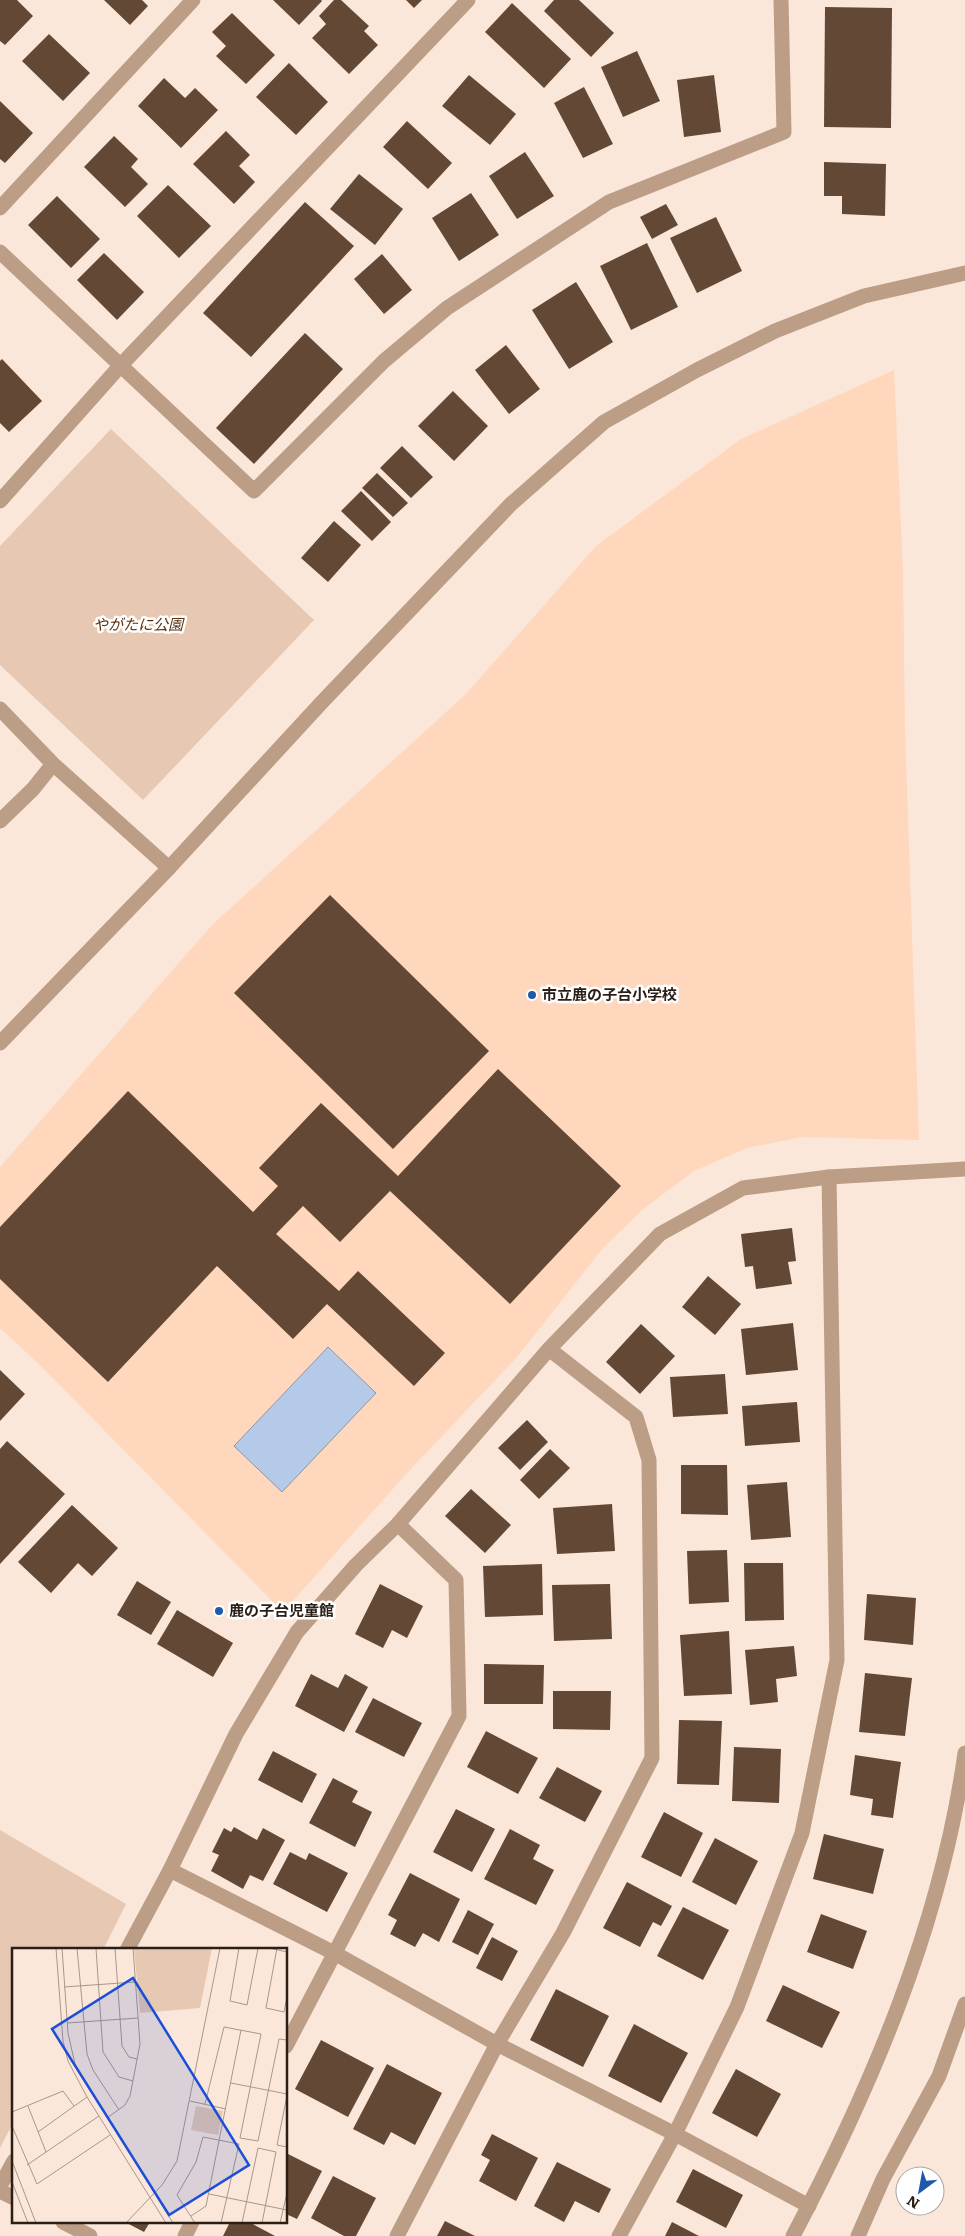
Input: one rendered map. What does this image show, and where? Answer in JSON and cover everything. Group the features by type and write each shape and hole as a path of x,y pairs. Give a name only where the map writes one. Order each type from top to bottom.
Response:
{"street":[{"path":"0,208 193,0"},
{"path":"0,501 121,365 468,0"},
{"path":"0,252 254,491 384,361 447,308 609,202 784,132 781,0"},
{"path":"0,1043 169,868 323,701 511,504 604,422 697,370 775,331 864,296 965,273"},
{"path":"0,709 54,764 169,868"},
{"path":"0,821 33,789 54,764"},
{"path":"128,1948 170,1870 236,1734 297,1632 356,1565 398,1524 549,1349 660,1234 743,1188 829,1177 965,1169"},
{"path":"619,2236 675,2134 737,2006 802,1833 837,1660 829,1177"},
{"path":"397,2236 497,2044 563,1933 652,1758 649,1460 636,1417 549,1349"},
{"path":"288,2042 336,1954 459,1716 456,1580 398,1524"},
{"path":"793,2236 856,2111 898,2011 930,1913 958,1804 965,1753"},
{"path":"170,1870 336,1954 497,2044 675,2134 809,2206"},
{"path":"858,2236 884,2179 939,2076 965,2004"},
{"path":"0,2186 12,2164"},
{"path":"0,2191 12,2197"},
{"path":"67,2224 90,2236"},
{"path":"185,2236 191,2224"}],"shaded area":[{"name":"市立鹿の子台小学校","path":"894,370 903,571 905,729 919,1140 802,1137 747,1148 694,1171 642,1210 603,1248 518,1356 408,1472 283,1612 43,1368 0,1328 0,1167 213,924 466,694 596,546 741,439"}],"green space":[{"name":"やがたに公園","path":"111,429 314,620 143,800 0,665 0,546"},
{"path":"0,1830 126,1904 104,1948 12,1948 12,2125 0,2148"}],"water":[{"path":"328,1347 376,1393 282,1492 234,1446"}],"building":[{"path":"0,0 17,0 33,16 5,45 0,41"},
{"path":"104,0 142,0 148,6 130,25"},
{"path":"273,0 321,0 322,1 299,25"},
{"path":"334,0 341,0 369,26 364,31 378,45 349,74 312,38 326,24 319,16"},
{"path":"406,0 422,0 414,8"},
{"path":"554,0 579,0 614,33 591,57 544,11"},
{"path":"512,3 571,59 544,88 485,32"},
{"path":"825,7 892,8 891,128 824,127"},
{"path":"232,13 275,55 246,84 216,56 226,46 212,32"},
{"path":"49,34 90,73 63,101 22,61"},
{"path":"637,51 660,101 623,117 601,67"},
{"path":"289,63 328,102 296,135 256,97"},
{"path":"469,75 516,114 490,145 442,106"},
{"path":"714,75 721,132 684,137 677,80"},
{"path":"164,78 185,98 195,88 218,110 181,148 138,106"},
{"path":"584,87 613,144 583,158 554,103"},
{"path":"0,101 33,133 5,163 0,159"},
{"path":"407,121 452,163 428,189 383,147"},
{"path":"226,131 250,155 239,166 255,182 234,204 193,164"},
{"path":"114,136 138,159 131,167 148,184 125,207 84,167"},
{"path":"525,152 554,196 517,219 489,176"},
{"path":"824,162 886,164 885,216 842,214 842,196 824,196"},
{"path":"359,174 403,209 375,245 330,209"},
{"path":"168,185 211,226 179,258 137,216"},
{"path":"471,193 499,235 459,261 432,218"},
{"path":"57,196 100,239 71,268 28,225"},
{"path":"305,202 354,246 251,357 203,313"},
{"path":"666,204 678,225 652,239 640,217"},
{"path":"716,217 742,271 697,293 670,238"},
{"path":"647,243 678,307 631,330 600,266"},
{"path":"104,253 144,292 117,320 77,280"},
{"path":"382,254 412,290 384,314 354,279"},
{"path":"576,282 613,342 569,369 532,310"},
{"path":"305,333 343,369 254,464 216,428"},
{"path":"506,345 540,389 509,414 475,370"},
{"path":"2,359 42,401 9,432 0,423 0,361"},
{"path":"453,391 488,426 454,461 418,426"},
{"path":"402,446 433,477 411,498 380,468"},
{"path":"377,473 408,503 393,517 362,488"},
{"path":"361,491 391,522 372,541 341,511"},
{"path":"334,521 361,545 328,582 301,558"},
{"path":"330,895 489,1051 393,1149 234,993"},
{"path":"498,1069 621,1186 510,1304 390,1191 340,1242 303,1206 276,1234 339,1291 358,1271 445,1353 414,1386 327,1304 293,1339 217,1266 108,1382 0,1279 0,1227 128,1091 253,1212 278,1186 259,1168 321,1103 398,1176"},
{"path":"792,1228 796,1261 788,1262 792,1284 756,1289 753,1266 745,1267 741,1234"},
{"path":"708,1276 741,1304 715,1335 682,1307"},
{"path":"793,1323 798,1370 746,1375 741,1329"},
{"path":"641,1324 675,1356 640,1394 606,1362"},
{"path":"0,1370 25,1394 0,1421"},
{"path":"725,1374 728,1414 673,1417 670,1377"},
{"path":"797,1402 800,1442 745,1446 742,1406"},
{"path":"527,1420 548,1442 520,1470 498,1448"},
{"path":"7,1441 65,1494 0,1564 0,1449"},
{"path":"550,1449 570,1468 539,1499 520,1480"},
{"path":"681,1465 727,1465 728,1515 681,1514"},
{"path":"787,1482 791,1537 751,1540 747,1485"},
{"path":"471,1489 511,1525 485,1553 445,1516"},
{"path":"612,1504 615,1551 557,1554 553,1508"},
{"path":"72,1505 118,1548 92,1576 78,1563 51,1593 18,1562"},
{"path":"727,1550 729,1602 689,1604 687,1551"},
{"path":"744,1563 783,1563 784,1620 745,1621"},
{"path":"542,1564 543,1615 485,1617 483,1566"},
{"path":"137,1581 171,1602 151,1635 117,1615"},
{"path":"380,1584 423,1606 407,1638 392,1630 383,1648 355,1634"},
{"path":"610,1584 612,1639 554,1641 552,1585"},
{"path":"867,1594 916,1598 913,1645 864,1640"},
{"path":"177,1610 233,1643 213,1677 157,1644"},
{"path":"729,1631 732,1694 684,1696 680,1635"},
{"path":"794,1646 797,1676 776,1679 778,1702 750,1705 745,1650"},
{"path":"484,1664 544,1665 543,1704 484,1704"},
{"path":"865,1673 912,1678 905,1736 859,1732"},
{"path":"311,1674 338,1688 345,1674 368,1687 344,1732 295,1706"},
{"path":"553,1691 611,1691 610,1730 553,1729"},
{"path":"373,1698 422,1723 404,1757 355,1732"},
{"path":"679,1720 722,1721 719,1785 677,1784"},
{"path":"486,1731 538,1758 518,1794 467,1767"},
{"path":"734,1747 781,1749 779,1803 732,1801"},
{"path":"273,1751 317,1774 302,1803 258,1780"},
{"path":"855,1755 901,1762 893,1818 871,1815 873,1799 850,1795"},
{"path":"557,1767 602,1791 585,1822 539,1798"},
{"path":"333,1778 358,1791 352,1802 372,1812 355,1847 309,1823"},
{"path":"456,1809 495,1829 472,1872 433,1852"},
{"path":"664,1812 703,1833 681,1877 641,1857"},
{"path":"234,1827 257,1840 263,1828 285,1840 263,1881 250,1875 243,1889 211,1871 219,1855 212,1852 224,1828 231,1832"},
{"path":"510,1829 540,1845 533,1859 554,1870 536,1905 484,1879"},
{"path":"824,1834 884,1849 873,1894 813,1879"},
{"path":"715,1838 758,1861 736,1905 692,1882"},
{"path":"290,1852 306,1860 309,1853 348,1873 327,1912 273,1884"},
{"path":"410,1873 460,1899 439,1942 423,1933 415,1947 390,1934 397,1920 388,1915"},
{"path":"627,1882 672,1906 661,1926 653,1922 640,1947 603,1928"},
{"path":"683,1907 729,1930 703,1980 657,1956"},
{"path":"468,1910 494,1924 478,1955 452,1942"},
{"path":"821,1914 867,1931 853,1969 807,1952"},
{"path":"492,1937 518,1951 502,1981 476,1968"},
{"path":"783,1985 840,2012 822,2048 766,2021"},
{"path":"556,1989 609,2016 583,2067 530,2040"},
{"path":"634,2024 688,2053 661,2103 608,2076"},
{"path":"321,2040 374,2068 348,2117 295,2089"},
{"path":"387,2064 442,2093 415,2145 391,2132 384,2145 353,2129"},
{"path":"736,2069 781,2094 757,2137 712,2113"},
{"path":"492,2134 538,2158 516,2201 479,2181 490,2160 481,2155"},
{"path":"288,2154 322,2171 297,2219 288,2215"},
{"path":"557,2162 611,2189 599,2213 575,2201 564,2222 534,2206"},
{"path":"693,2169 743,2195 726,2228 676,2202"},
{"path":"333,2176 376,2198 356,2236 344,2236 311,2218"},
{"path":"445,2221 475,2236 437,2236"},
{"path":"672,2222 699,2236 665,2236"},
{"path":"129,2224 149,2224 144,2232"},
{"path":"229,2224 253,2224 275,2236 223,2236"}],"place":[{"name":"市立鹿の子台小学校","path":"532,995"},
{"name":"鹿の子台児童館","path":"219,1611"}]}
